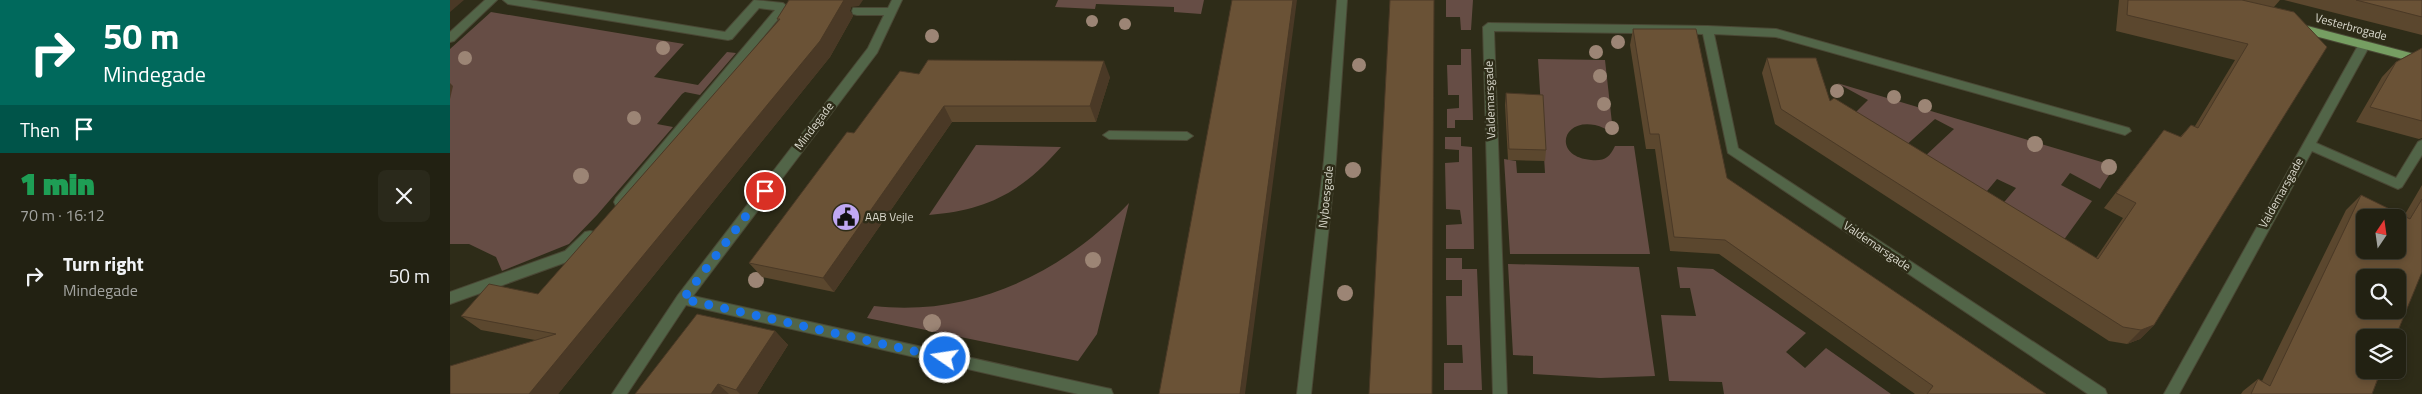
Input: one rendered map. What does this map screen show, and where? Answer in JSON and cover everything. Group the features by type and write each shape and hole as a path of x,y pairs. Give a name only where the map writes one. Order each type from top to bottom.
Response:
{"main road":[{"name":"Vesterbrogade","path":"2289,25 2422,60"}],"street":[{"path":"450,38 492,0"},
{"path":"508,0 728,36 758,2 786,4 798,8"},
{"name":"Mindegade","path":"619,394 683,299 873,50 897,0"},
{"name":"Nyboesgade","path":"1304,394 1330,160 1342,0"},
{"path":"609,214 786,4"},
{"path":"856,11 891,12"},
{"name":"Valdemarsgade","path":"1500,394 1488,27 1708,30 1776,33 2125,131"},
{"name":"Valdemarsgade","path":"1708,30 1732,150 2100,394"},
{"name":"Valdemarsgade","path":"2171,394 2364,45"},
{"path":"1109,134 1187,136"},
{"path":"2308,144 2398,184 2422,145"},
{"path":"450,298 570,254 580,247 597,229"},
{"path":"683,299 1106,394"}],"shaded area":[{"path":"1058,0 1204,0 1201,14 1174,12 1174,7 1096,4 1095,9 1055,7"},
{"path":"1446,0 1473,0 1471,30 1461,30 1460,17 1446,17"},
{"path":"491,12 684,44 654,77 698,85 727,52 736,53 700,95 685,92 682,94 657,124 673,127 597,215 569,244 502,271 496,257 469,244 450,244 450,49"},
{"path":"1461,49 1471,49 1473,120 1455,120 1455,128 1447,128 1447,109 1459,108 1459,95 1448,95 1447,65 1461,65"},
{"path":"1538,59 1605,60 1613,132 1597,126 1584,124 1575,127 1569,132 1566,139 1567,146 1571,152 1579,157 1596,160 1606,158 1615,146 1634,146 1650,254 1510,254 1504,159 1516,161 1517,173 1545,173"},
{"path":"1837,83 2115,166 2100,189 2070,173 2061,185 2092,201 2063,241 2000,207 2016,188 1997,179 1982,197 1922,159 1954,129 1935,119 1903,148 1852,116 1868,100"},
{"path":"1445,137 1461,137 1461,146 1472,147 1474,249 1446,249 1446,225 1462,224 1460,210 1446,209 1445,163 1459,162 1459,150 1445,149"},
{"path":"976,145 1061,147 1032,176 1002,196 969,209 929,215"},
{"path":"1129,203 1097,334 1078,361 867,318 874,306 911,308 946,304 981,297 1014,285 1045,269 1075,250 1103,228"},
{"path":"1446,258 1462,258 1462,269 1477,269 1482,390 1444,390 1444,363 1463,363 1462,345 1447,345 1446,296 1462,296 1462,280 1446,280"},
{"path":"1508,264 1639,267 1655,376 1600,378 1533,374 1533,356 1513,355"},
{"path":"1677,267 1713,269 1806,333 1786,352 1805,368 1826,348 1891,394 1724,394 1722,382 1669,381 1661,315 1696,316 1690,288 1680,288"}],"building":[{"path":"789,0 844,0 820,41 529,394 450,394 450,366 556,334 461,316 489,284 538,294 780,19 777,19"},
{"path":"1232,0 1293,0 1240,394 1159,394"},
{"path":"1390,0 1434,0 1432,394 1369,394"},
{"path":"2128,0 2242,0 2294,12 2327,47 2154,325 2141,330 2123,327 1781,109 1767,58 1816,58 1830,101 1834,98 2098,259 2136,203 2116,193 2164,130 2181,137 2191,125 2198,128 2248,44 2127,15"},
{"path":"2356,0 2422,0 2422,17"},
{"path":"1633,29 1696,29 1727,178 2046,394 1927,394 1933,386 1725,240 1674,237 1659,134 1650,134"},
{"path":"2422,48 2422,121 2370,107 2396,62"},
{"name":"AAB Vejle","path":"928,60 1104,61 1090,106 944,106 823,278 749,263 847,132 854,133 900,71 919,74"},
{"path":"1506,93 1543,95 1546,150 1509,149"},
{"path":"2361,195 2390,209 2356,209 2356,259 2406,259 2406,217 2410,219 2422,199 2422,272 2406,311 2406,269 2356,269 2356,319 2403,319 2399,329 2356,329 2356,379 2378,379 2372,394 2251,394 2258,379 2270,386"},
{"path":"697,314 775,331 736,390 718,384 711,394 635,394"}],"place":[{"name":"AAB Vejle","path":"846,217"}],"route":[{"path":"765,191 683,299 945,358"}]}
